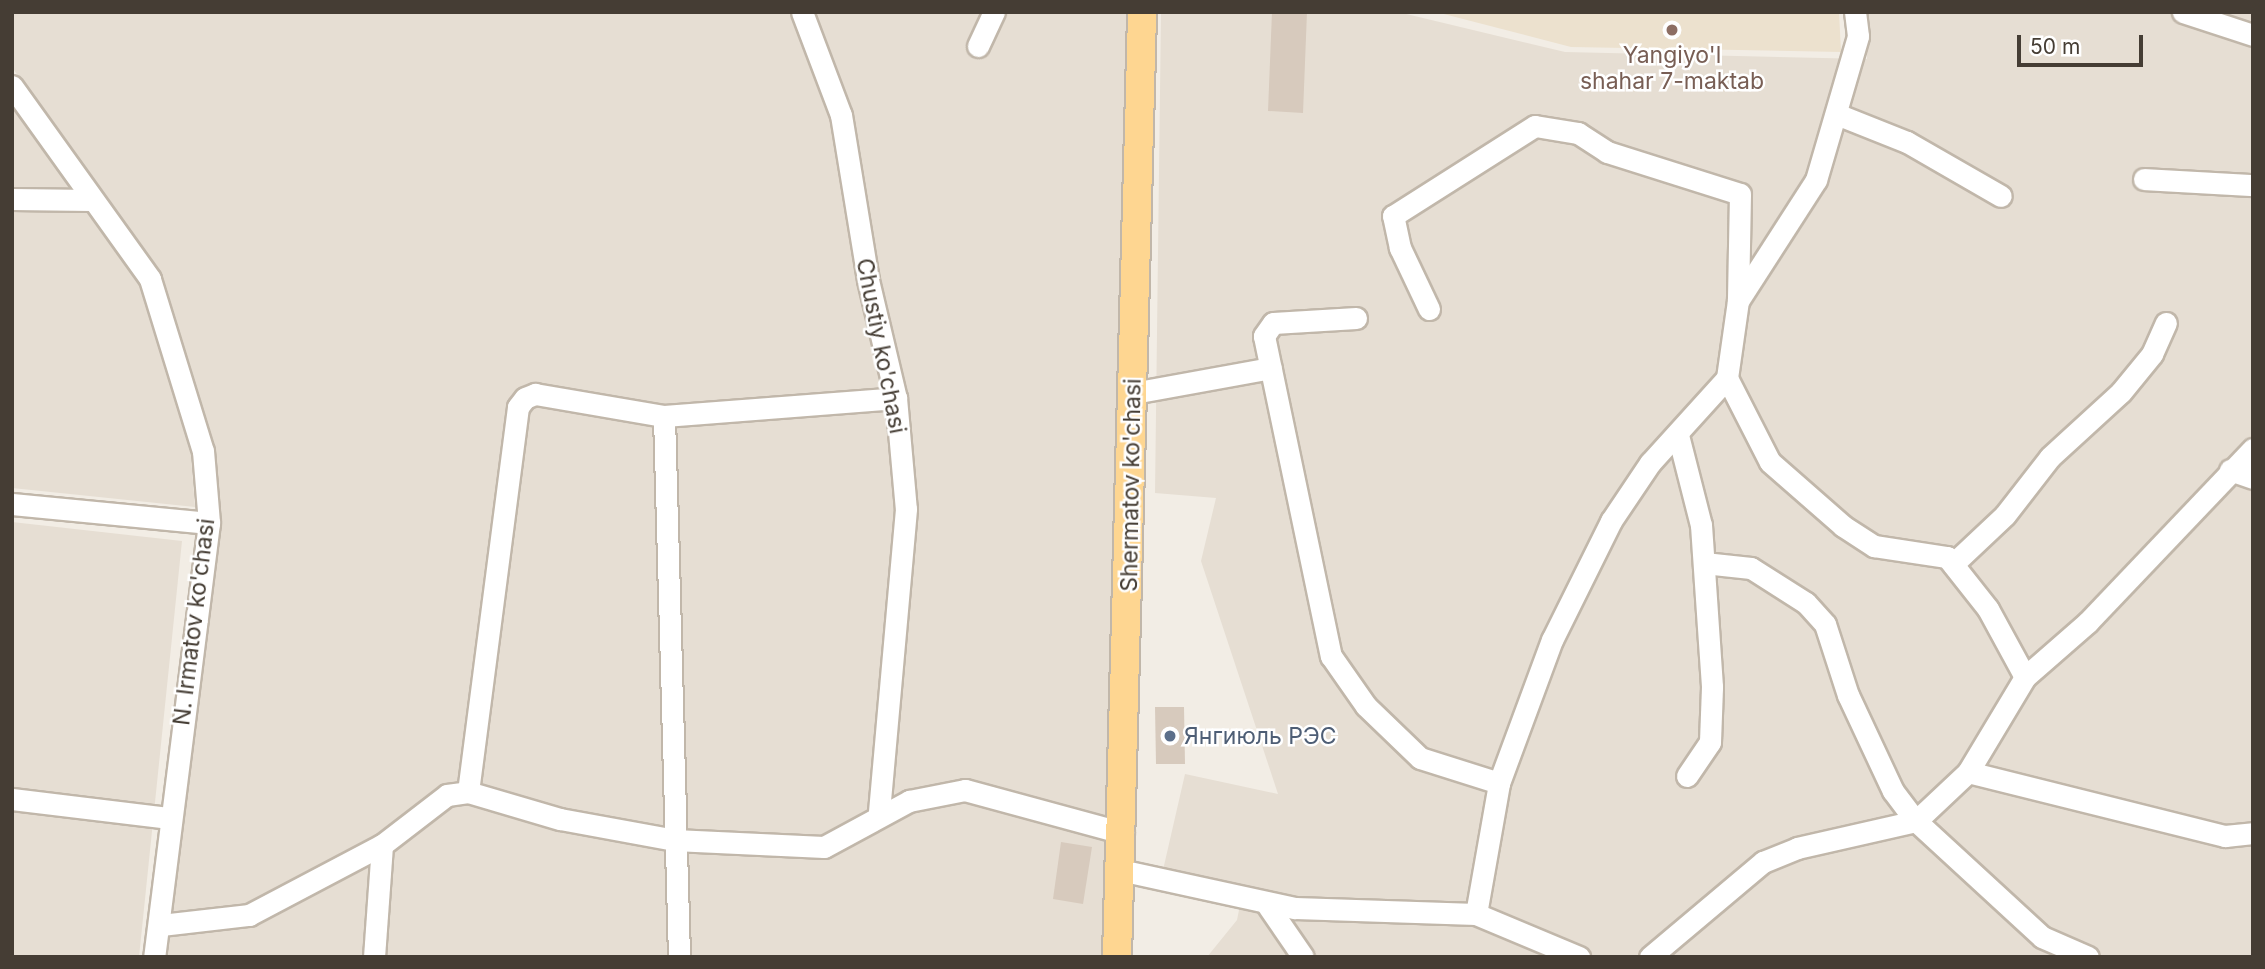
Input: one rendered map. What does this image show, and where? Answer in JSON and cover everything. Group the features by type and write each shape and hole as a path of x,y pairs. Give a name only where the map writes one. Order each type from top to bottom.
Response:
{"main road":[{"name":"Shermatov ko'chasi","path":"1117,957 1123,833 1142,12"}],"street":[{"name":"Chustiy ko'chasi","path":"802,12 841,115 867,280 896,398 906,509 879,813"},
{"path":"978,46 994,12"},
{"path":"1738,301 1800,212 1839,116 1858,36 1855,12"},
{"path":"2183,12 2253,34"},
{"name":"N. Irmatov ko'chasi","path":"12,86 150,279 184,371 204,451 209,523 170,818 161,925 154,957"},
{"path":"1839,116 1907,142 2001,196"},
{"path":"1429,309 1400,248 1393,216 1535,126 1578,133 1607,152 1740,194 1738,301 1727,378 1678,435 1611,521 1552,640 1499,783 1476,914"},
{"path":"2144,180 2253,185"},
{"path":"12,199 91,200"},
{"path":"1356,318 1269,324 1264,336 1331,656 1366,706 1420,758 1499,783"},
{"path":"1953,564 2005,515 2050,457 2121,392 2152,354 2166,323"},
{"path":"1133,393 1270,368"},
{"path":"1727,378 1770,462 1843,526 1874,546 1898,553 1934,550 1953,564 1988,609 2025,677"},
{"path":"468,792 518,407 536,394 664,416 896,398"},
{"path":"664,416 679,957"},
{"path":"1678,435 1689,461 1704,563 1712,731 1686,776"},
{"path":"1650,957 1763,862 1797,848 1916,821 1968,772 2025,677 2088,622 2230,470 2253,449"},
{"path":"2230,470 2253,478"},
{"path":"12,504 209,523"},
{"path":"1704,563 1767,575 1825,624 1848,695 1893,791 1916,821 2042,937 2088,957"},
{"path":"1968,772 2225,836 2253,833"},
{"path":"161,925 249,915 382,845 447,795 468,792 561,819 674,840 824,847 851,836 879,813 965,790 1123,833"},
{"path":"12,799 170,818"},
{"path":"374,957 382,845"},
{"path":"1120,870 1266,904 1476,914 1579,957"},
{"path":"1266,904 1303,957"}],"shaded area":[{"path":"12,12 1129,12 1108,957 163,957 217,562 204,421 167,297 12,67"},
{"path":"1161,12 1398,12 1565,52 1867,59 1866,12 2253,12 2253,957 1207,957 1237,920 1243,890 1163,870 1185,774 1278,794 1201,561 1216,498 1155,493"},
{"name":"Yangiyo'l shahar 7-maktab","path":"1436,12 1839,12 1841,52 1571,47"},
{"path":"12,106 136,273 189,430 195,507 12,488"},
{"path":"12,522 182,541 139,957 12,957"}],"building":[{"path":"1272,12 1307,12 1303,113 1268,111"},
{"name":"Янгиюль РЭС","path":"1155,707 1184,707 1185,764 1156,764"},
{"path":"1061,842 1092,847 1083,904 1053,899"}],"place":[{"name":"Yangiyo'l shahar 7-maktab","path":"1672,30"},
{"name":"Янгиюль РЭС","path":"1170,736"}]}
